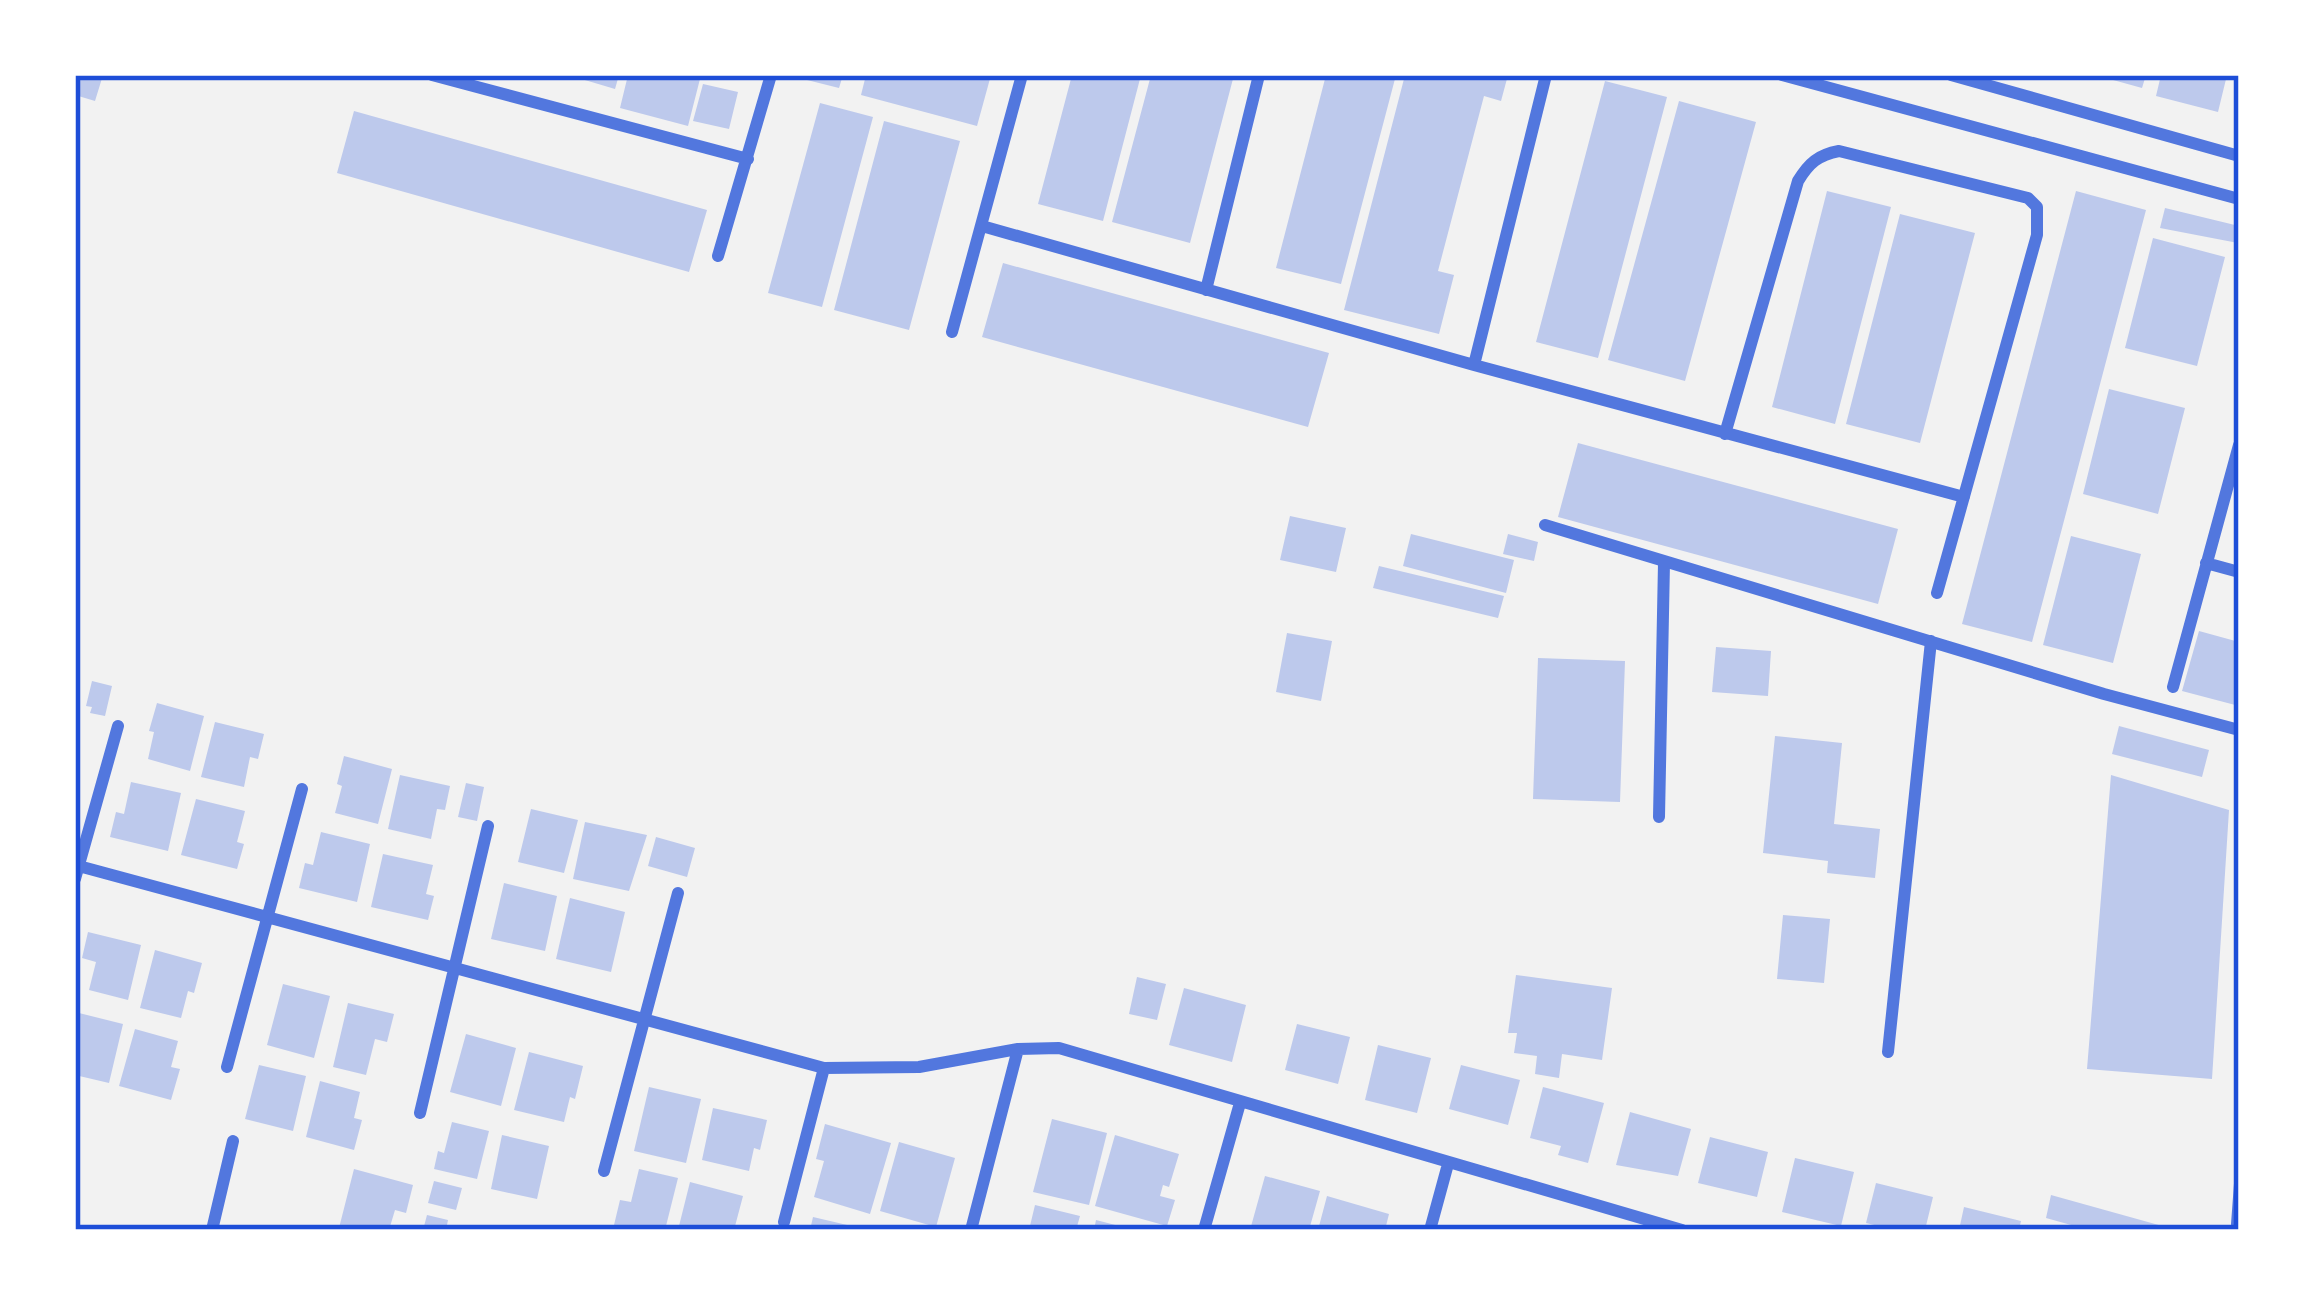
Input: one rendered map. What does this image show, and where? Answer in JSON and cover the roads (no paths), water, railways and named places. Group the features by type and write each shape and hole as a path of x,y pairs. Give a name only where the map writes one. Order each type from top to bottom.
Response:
{"street":[{"path":"432,75 748,159"},
{"path":"497,92 501,75"},
{"path":"718,256 771,75"},
{"path":"952,332 1022,75"},
{"path":"1206,290 1259,75"},
{"path":"1474,365 1546,75"},
{"path":"1782,75 2239,199"},
{"path":"1951,75 2238,151"},
{"path":"1725,434 1798,182 1821,154 1839,151 2028,198 2037,207 2037,235 1937,593"},
{"path":"982,226 1964,496"},
{"path":"2173,687 2239,445"},
{"path":"1545,525 2239,730"},
{"path":"1659,817 1664,563"},
{"path":"2206,563 2239,572"},
{"path":"1888,1052 1931,641"},
{"path":"118,726 76,870 824,1068 920,1067 1018,1049 1059,1048 1682,1230"},
{"path":"227,1067 302,789"},
{"path":"420,1113 488,826"},
{"path":"604,1171 678,893"},
{"path":"971,1230 1018,1049"},
{"path":"784,1222 824,1068"},
{"path":"1204,1230 1240,1103"},
{"path":"212,1230 233,1141"},
{"path":"1430,1230 1448,1164"}],"lane":[{"path":"2235,1224 2239,1170"}]}
